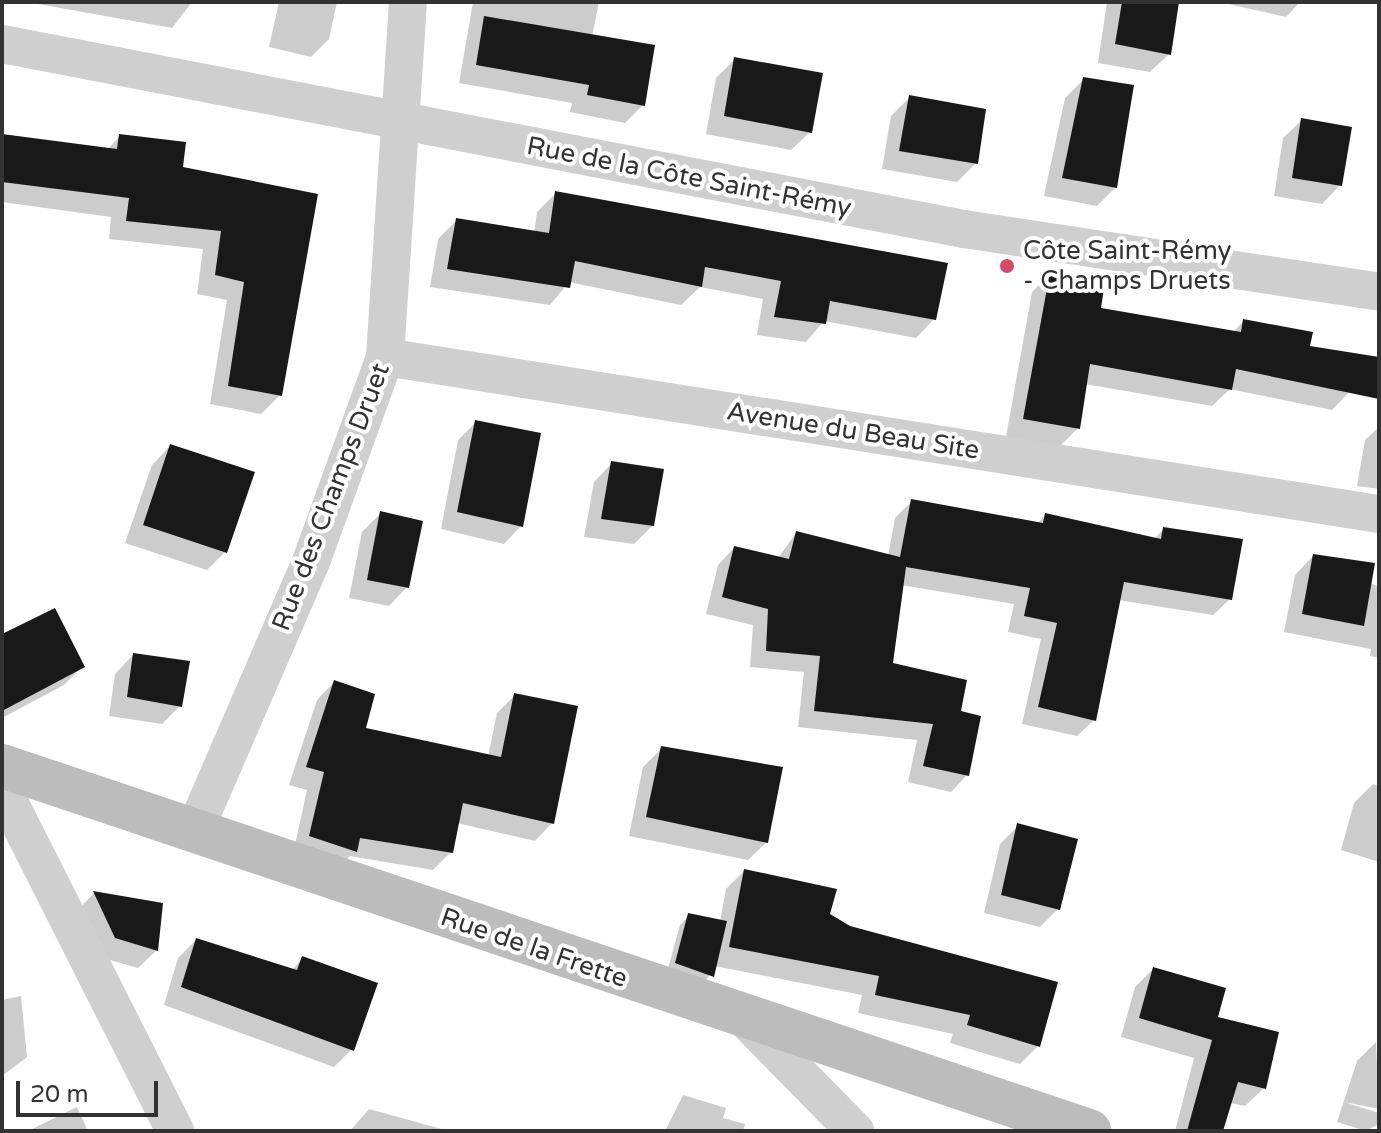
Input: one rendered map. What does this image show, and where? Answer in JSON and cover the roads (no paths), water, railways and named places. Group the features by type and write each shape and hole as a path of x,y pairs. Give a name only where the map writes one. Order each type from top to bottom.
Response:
{"street":[{"name":"Rue des Champs Druet","path":"194,832 312,559 385,357 408,2"},
{"name":"Rue de la Côte Saint-Rémy","path":"2,44 1105,254 1379,292"},
{"name":"Avenue du Beau Site","path":"385,357 1379,514"},
{"name":"Rue de la Frette","path":"2,766 746,1020 1078,1128"},
{"path":"2,788 175,1131"},
{"path":"746,1020 855,1131"}],"place":[{"name":"Côte Saint-Rémy - Champs Druets","path":"1007,266"}]}
